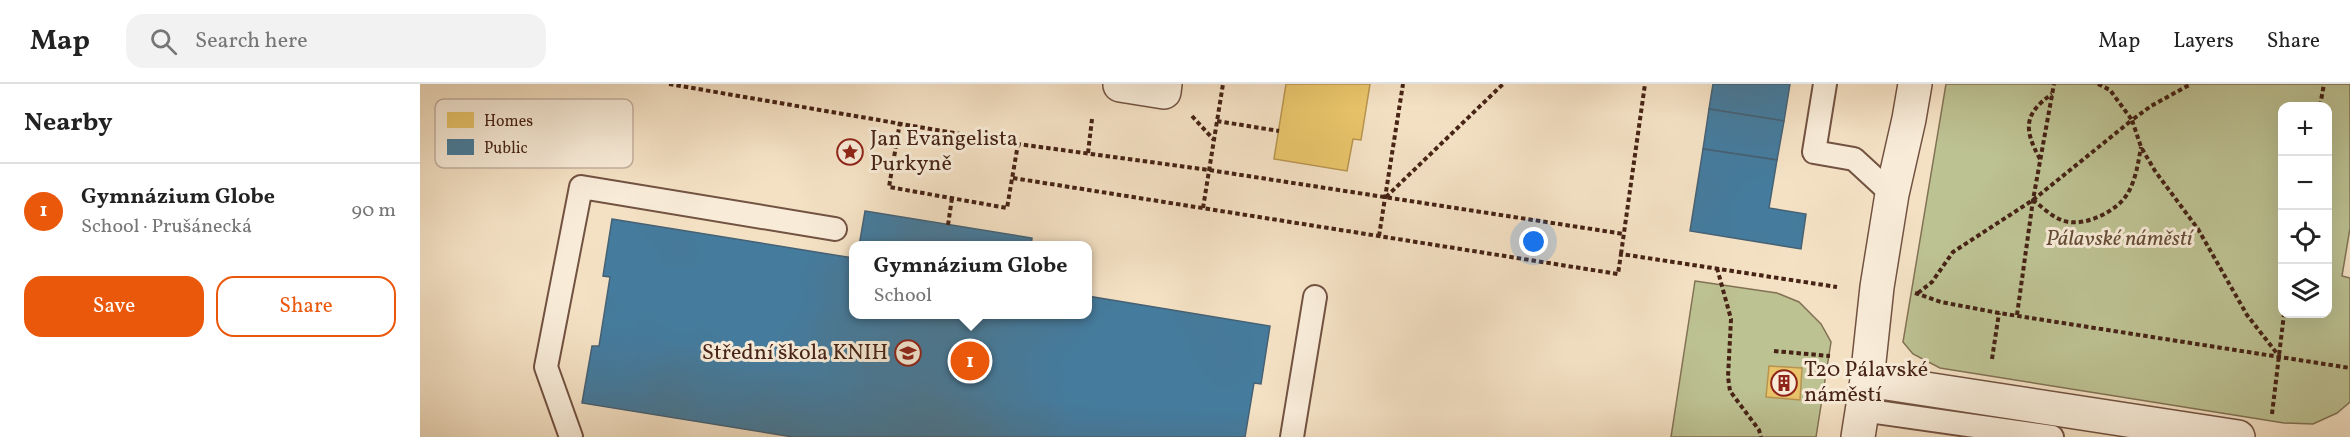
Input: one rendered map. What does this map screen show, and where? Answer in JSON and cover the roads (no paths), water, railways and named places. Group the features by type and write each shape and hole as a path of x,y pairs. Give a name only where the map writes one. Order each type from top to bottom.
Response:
{"street":[{"path":"1122,84 1164,92 1165,84"},
{"path":"1915,84 1892,194 1877,287 1862,409 2238,437"}],"lane":[{"path":"1825,84 1814,152 1854,159 1892,194"},
{"path":"571,437 546,367 581,188 836,229"},
{"path":"1292,437 1315,297"},
{"path":"1862,409 2052,437"}],"place":[{"name":"Jan Evangelista Purkyně","path":"850,152"},
{"name":"Střední škola KNIH","path":"908,353"},
{"name":"Gymnázium Globe","path":"970,361"},
{"name":"T20 Pálavské náměstí","path":"1784,383"}],"park label":[{"name":"Pálavské náměstí","path":"2119,239"}]}
